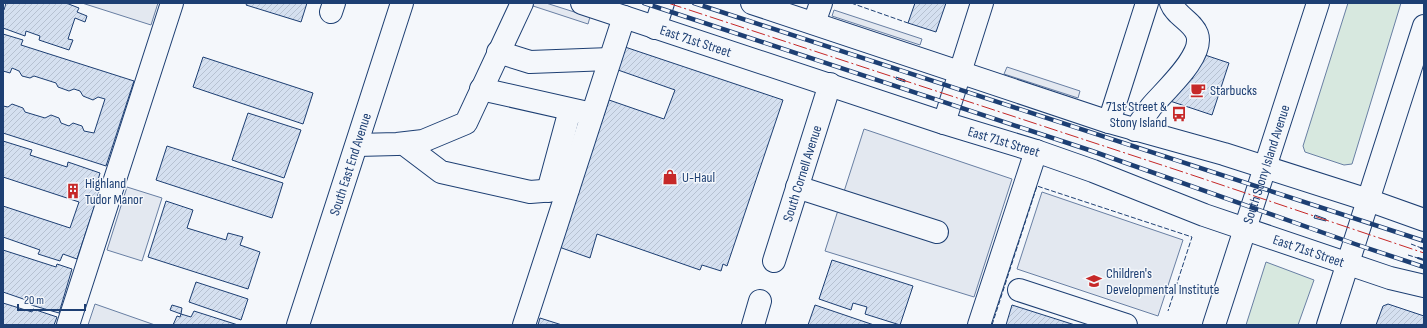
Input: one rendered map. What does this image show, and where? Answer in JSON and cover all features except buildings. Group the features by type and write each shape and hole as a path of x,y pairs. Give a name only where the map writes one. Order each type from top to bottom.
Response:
{"main road":[{"path":"68,325 172,3"},
{"name":"South East End Avenue","path":"298,325 402,3"},
{"path":"357,145 404,144 423,141 466,123 522,3"},
{"name":"East 71st Street","path":"582,3 944,123 1036,151 1093,171 1204,214 1390,278 1424,286"},
{"path":"655,28 663,3"},
{"path":"752,3 1108,122 1224,154 1368,200 1424,220"},
{"path":"814,23 821,3"},
{"path":"944,123 982,3"},
{"path":"1108,122 1147,3"},
{"path":"1135,130 1151,107 1187,66 1198,45 1197,33 1173,8 1171,3"},
{"name":"South Stony Island Avenue","path":"1214,325 1318,3"},
{"path":"558,190 592,114 624,17"},
{"path":"1328,325 1422,40"},
{"path":"498,52 530,62 610,58"},
{"name":"South Cornell Avenue","path":"774,261 830,84"},
{"path":"481,89 592,114"},
{"path":"524,325 558,190 570,110"},
{"path":"404,144 441,172 530,192 558,190"},
{"path":"979,325 1036,151"},
{"path":"797,187 937,232"},
{"path":"1019,290 1126,325"},
{"path":"753,325 760,301"}],"shaded area":[{"path":"82,3 158,3 151,25"},
{"path":"524,3 546,3 590,17 588,24"},
{"path":"1348,3 1401,3 1352,164 1344,165 1305,152 1303,146"},
{"path":"834,10 922,39 920,45 832,16"},
{"path":"1007,67 1080,91 1078,98 1004,74"},
{"path":"864,129 1012,179 974,297 825,251"},
{"path":"127,187 162,198 142,261 107,250"},
{"path":"1042,192 1183,240 1158,316 1017,269"},
{"path":"1266,262 1314,280 1298,325 1246,325"},
{"path":"95,304 155,325 88,325"}],"railway":[{"path":"644,3 1092,151 1424,267"},
{"path":"694,3 1424,241"}],"fence":[{"path":"851,3 908,23"},
{"path":"992,325 1037,186 1192,237 1168,311"},
{"path":"1411,244 1424,249"},
{"path":"1408,255 1424,260"}],"wall":[{"path":"1418,258 1424,260"}],"power":[{"path":"668,3 1186,173 1424,253"}],"place":[{"name":"Starbucks","path":"1198,90"},
{"name":"71st Street & Stony Island","path":"1179,114"},
{"name":"U-Haul","path":"670,177"},
{"name":"Highland Tudor Manor","path":"73,191"},
{"name":"Children's Developmental Institute","path":"1094,281"}]}
